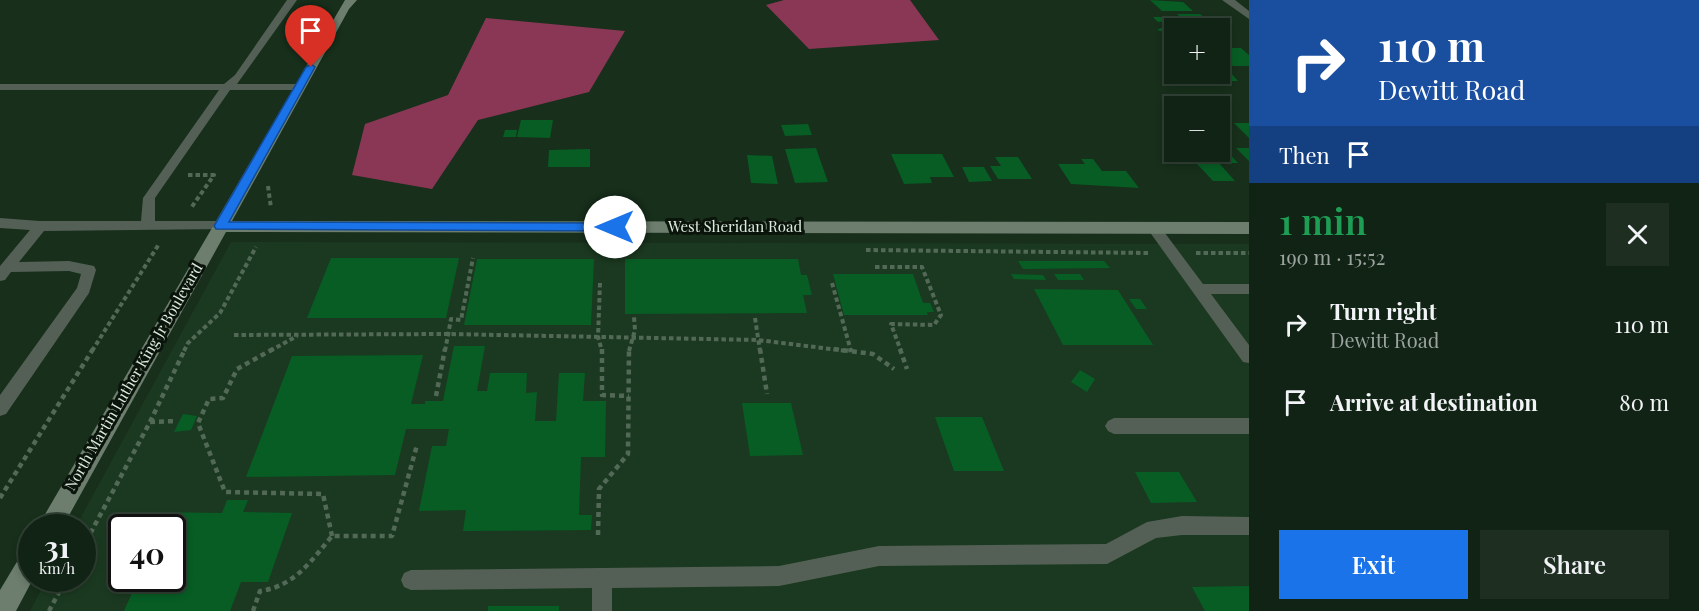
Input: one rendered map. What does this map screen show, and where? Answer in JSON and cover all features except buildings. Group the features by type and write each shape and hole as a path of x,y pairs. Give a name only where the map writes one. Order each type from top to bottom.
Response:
{"street":[{"name":"North Martin Luther King Jr Boulevard","path":"57,514 344,8 351,0"},
{"path":"1228,0 1249,16"},
{"name":"West Sheridan Road","path":"220,226 1249,228"},
{"path":"2,611 18,583"}],"lane":[{"path":"148,226 149,198 227,87 239,77 292,0"},
{"path":"0,87 300,87"},
{"path":"0,223 40,226 220,226"},
{"path":"4,271 40,226"},
{"path":"1154,228 1248,354"},
{"path":"0,409 84,289 89,270 69,266 4,271"},
{"path":"1198,289 1249,289"},
{"path":"1114,426 1249,426"},
{"path":"411,580 779,576 879,556 1107,554 1120,549 1148,530 1164,527 1249,526"},
{"path":"602,578 602,611"}],"path":[{"path":"166,174 213,176 189,211"},
{"path":"267,185 271,210"},
{"path":"0,498 161,242"},
{"path":"96,523 150,422 188,344 220,313 255,247 266,247"},
{"path":"855,249 899,252 1249,253"},
{"path":"436,396 451,319 461,320 473,258"},
{"path":"875,267 922,267 941,315 934,325 891,324 907,369"},
{"path":"600,283 598,337 602,348 602,395 629,396"},
{"path":"832,283 851,352"},
{"path":"598,535 599,489 628,454 629,345 635,330 634,317"},
{"path":"755,318 767,394"},
{"path":"234,335 448,334 758,340 873,354 894,369"},
{"path":"299,335 237,369 223,398 209,399 198,423 225,492 323,494 332,536"},
{"path":"150,422 177,422"},
{"path":"253,611 260,591 276,590 291,583 332,536 392,536 417,445"},
{"path":"49,611 59,592"}],"shaded area":[{"path":"784,0 910,0 939,40 809,49 766,5"},
{"path":"486,18 625,31 589,92 478,120 432,189 352,175 365,124 448,95"},
{"path":"231,242 1249,244 1249,611 30,611 40,592 96,592 96,514 83,514"}],"route":[{"path":"311,67 220,226 615,227"}]}
